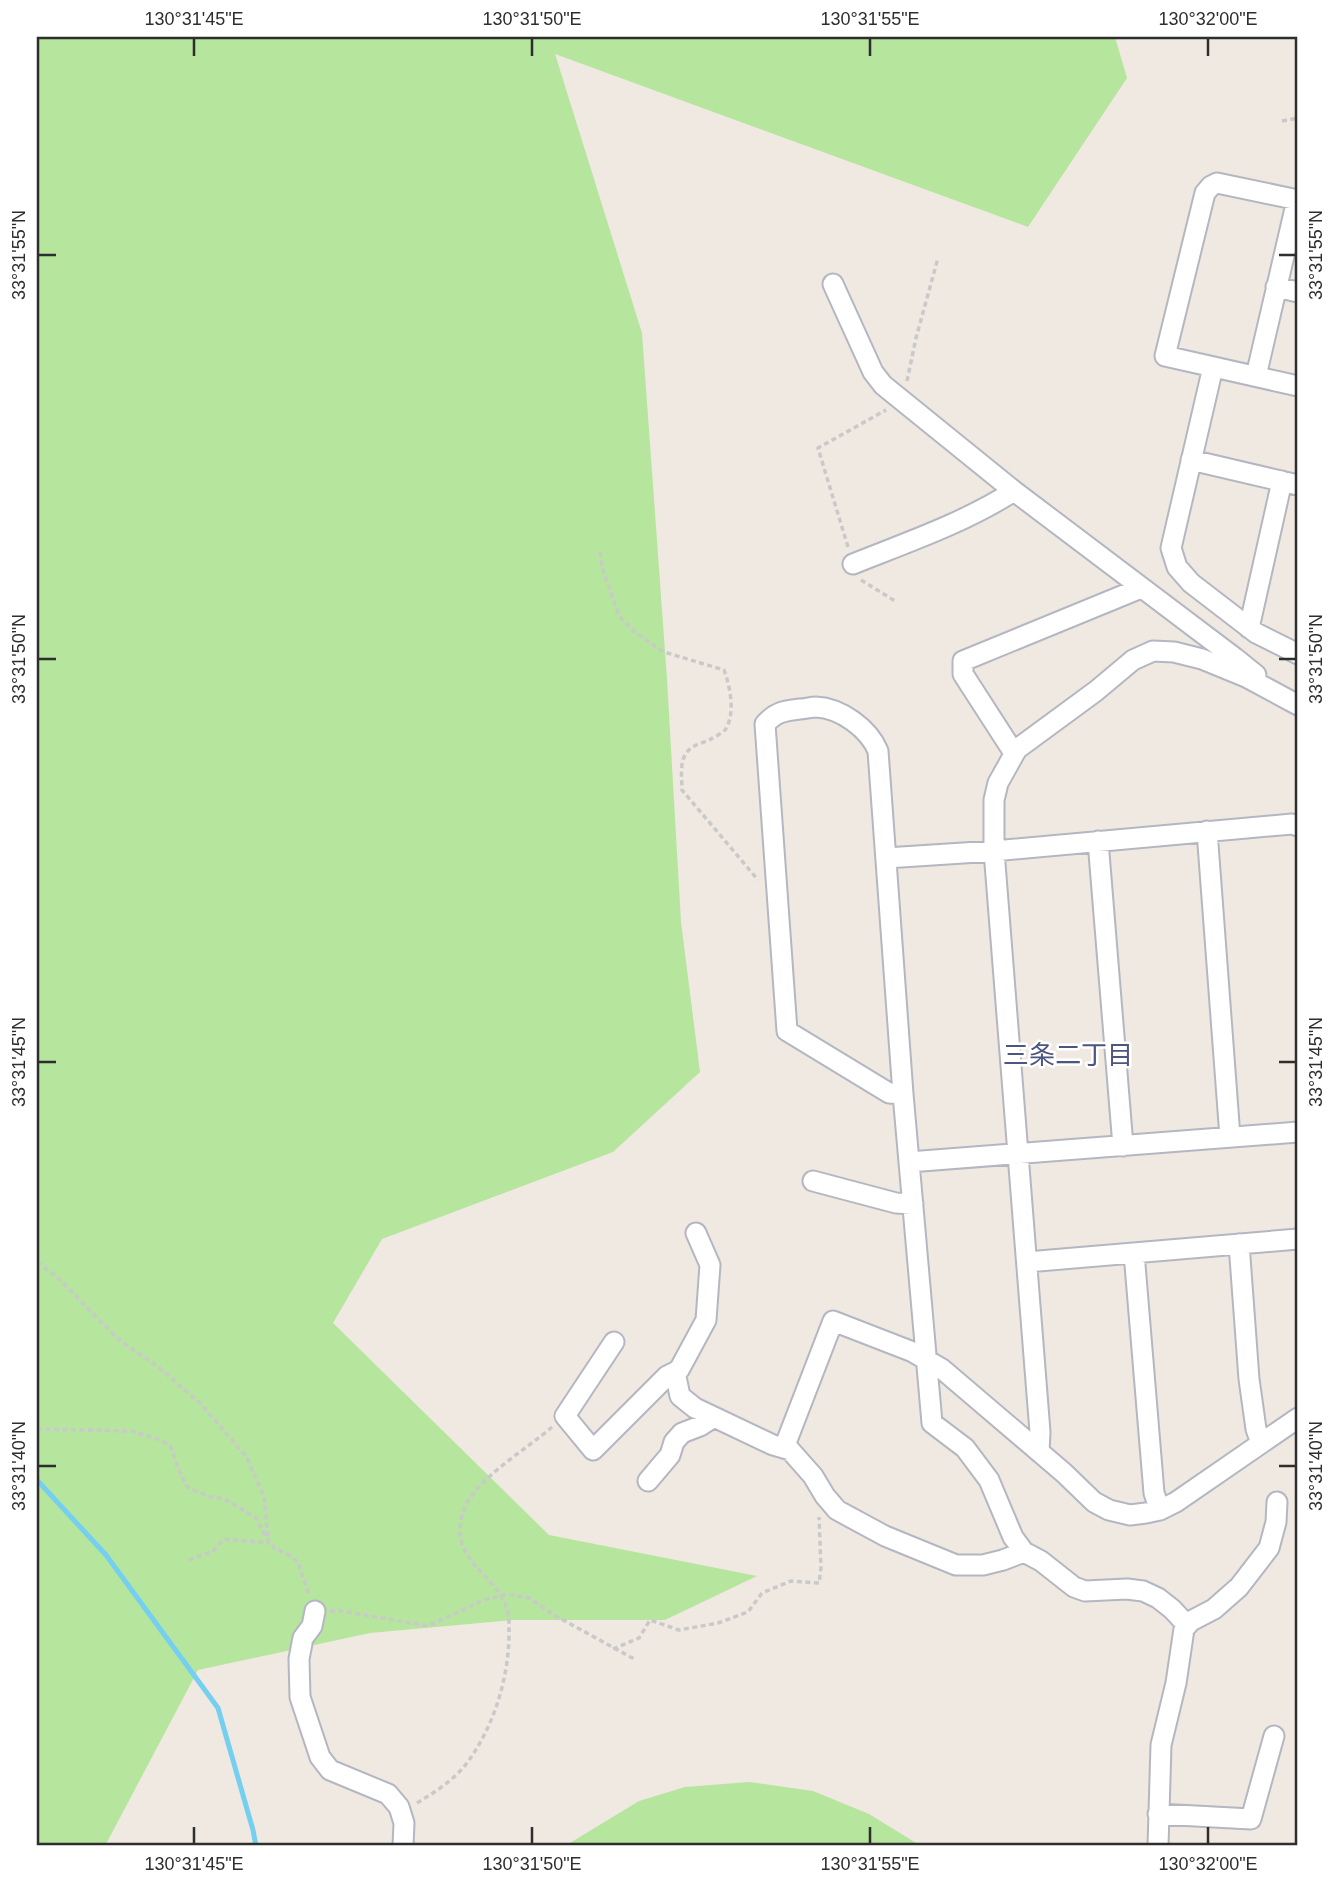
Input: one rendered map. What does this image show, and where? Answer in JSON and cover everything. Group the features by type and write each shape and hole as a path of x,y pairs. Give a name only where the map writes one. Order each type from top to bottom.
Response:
{"street":[{"path":"1255,376 1298,200 1217,183 1205,193 1166,356 1298,386"},
{"path":"833,284 873,372 883,385 1014,491 1235,658 1275,692"},
{"path":"1276,287 1298,292"},
{"path":"1213,367 1171,548 1173,558 1191,583 1249,628 1298,654"},
{"path":"1191,460 1290,483 1249,628"},
{"path":"853,564 939,531 990,507 1014,491"},
{"path":"1014,753 963,674 963,661 1141,588"},
{"path":"1040,1452 994,850 994,800 998,783 1017,748 1096,691 1133,660 1153,651 1174,652 1202,659 1298,705"},
{"path":"903,1094 889,1093 787,1031 765,724 773,715 786,710 818,707 837,713 859,726 873,739 878,751 903,1094 932,1423 964,1448 989,1480 1013,1537 1024,1552 1041,1560 1074,1587 1085,1591 1143,1591 1158,1598 1187,1625"},
{"path":"886,858 1292,824 1298,826"},
{"path":"1207,831 1230,1137"},
{"path":"1098,841 1123,1146"},
{"path":"909,1162 1298,1132"},
{"path":"813,1181 896,1203 913,1203"},
{"path":"614,1342 565,1416 593,1450 667,1376 679,1370 706,1320 710,1265 696,1233"},
{"path":"1027,1262 1298,1239"},
{"path":"1239,1244 1249,1379 1256,1429 1261,1443"},
{"path":"1134,1253 1154,1493 1160,1510"},
{"path":"784,1448 833,1321 913,1352 942,1369 1094,1502 1109,1510 1130,1515 1160,1510 1176,1502 1298,1418"},
{"path":"675,1372 680,1396 695,1408 773,1445 790,1450 813,1476 836,1510 885,1536 956,1566 983,1566 1024,1552"},
{"path":"648,1481 670,1455 674,1442 682,1433 714,1417"},
{"path":"1158,1846 1161,1745 1176,1683 1184,1629 1191,1621 1214,1609 1239,1587 1269,1548 1276,1522 1277,1502"},
{"path":"315,1611 312,1626 303,1637 299,1659 300,1697 320,1757 330,1770 388,1794 399,1807 404,1823 403,1846"},
{"path":"1158,1814 1251,1819 1274,1736"}],"path":[{"path":"1282,121 1298,118"},
{"path":"895,601 862,580 853,564 818,448 903,401 916,338 939,258"},
{"path":"600,552 602,567 619,616 636,633 664,652 724,670 729,685 730,714 725,729 685,754 682,790 753,877 777,884"},
{"path":"37,1262 57,1277 120,1340 157,1366 200,1403 246,1456 264,1496 269,1543"},
{"path":"401,1814 454,1777 467,1762 488,1727 505,1677 509,1646 508,1612 501,1596 461,1545 462,1516 470,1497 486,1479 565,1416"},
{"path":"37,1429 131,1431 161,1440 171,1447 187,1487 210,1497 225,1499 257,1518 269,1543 298,1562 315,1611 342,1611 428,1626 484,1600 507,1594 529,1598 554,1615 636,1660"},
{"path":"613,1648 639,1637 650,1620 679,1630 718,1623 748,1612 762,1593 791,1581 818,1583 821,1568 819,1513"},
{"path":"189,1560 213,1551 224,1539 269,1543"}],"green space":[{"path":"37,37 1115,37 1127,78 1028,227 555,54 642,333 681,922 700,1072 613,1152 382,1239 333,1323 549,1535 757,1576 665,1620 514,1620 370,1633 198,1670 105,1846 37,1846"},
{"path":"749,1782 813,1791 869,1814 921,1846 565,1846 639,1801 685,1787"}],"waterway":[{"path":"37,1480 106,1555 218,1708 256,1846"}],"district":[{"name":"三条二丁目","path":"1068,1055"}]}
